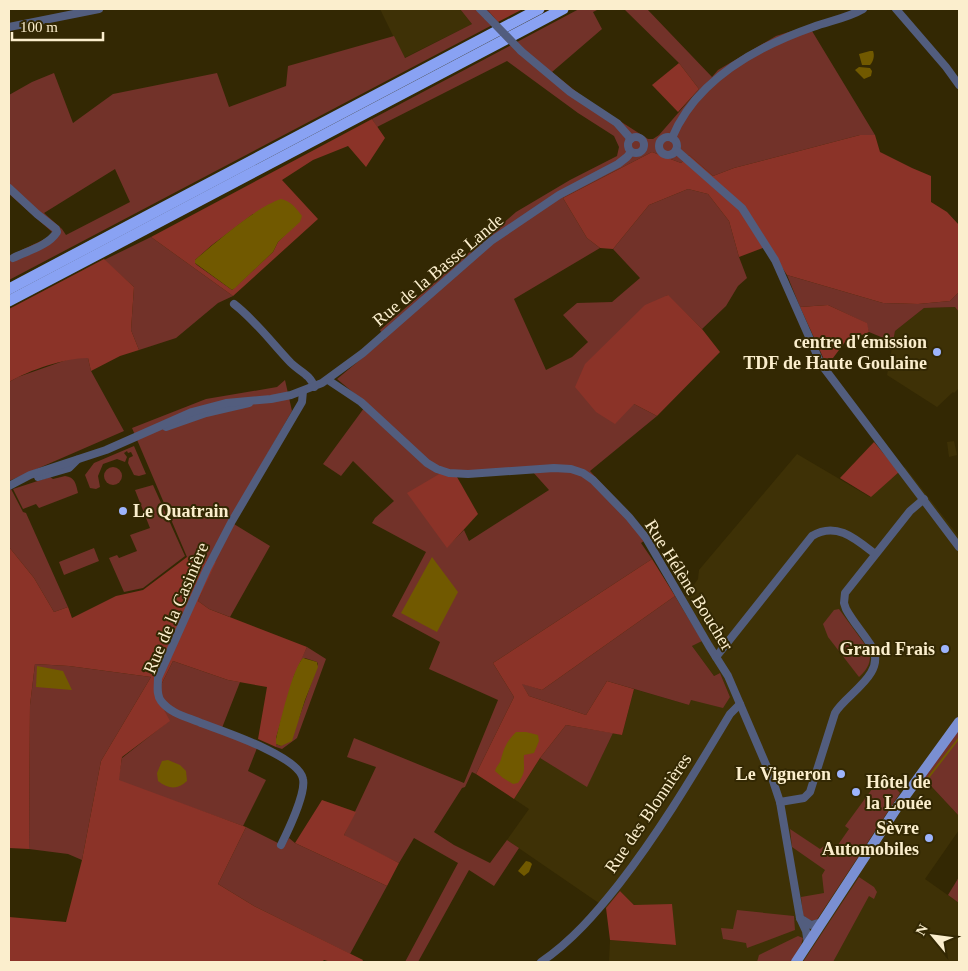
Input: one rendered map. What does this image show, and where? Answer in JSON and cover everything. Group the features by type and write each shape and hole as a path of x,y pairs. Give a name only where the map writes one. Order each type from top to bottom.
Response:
{"highway":[{"path":"9,289 539,9"},
{"path":"9,301 563,9"}],"main road":[{"path":"796,962 911,787 959,722"}],"street":[{"path":"9,27 99,9"},
{"path":"480,9 521,50 570,92 617,123 631,139"},
{"path":"672,138 687,108 699,94 748,56 773,42 863,9"},
{"path":"896,9 959,85"},
{"path":"644,144 639,153 631,152 628,146 631,139 637,137 644,144 660,145"},
{"path":"660,145 666,137 672,138 676,142 676,150 742,208 775,260 822,364 959,547"},
{"path":"660,145 663,153 669,155 676,150"},
{"name":"Rue de la Basse Lande","path":"10,485 69,468 77,460 200,409 226,403 291,395 303,392 328,380 363,353 491,241 560,195 618,164 631,152"},
{"path":"9,188 37,214 56,228 57,232 53,238 44,244 13,258"},
{"path":"234,304 256,322 292,364 311,378 314,387"},
{"name":"Rue Hélène Boucher","path":"328,380 360,402 427,463 437,469 449,473 468,474 554,468 572,469 583,473 593,480 629,517 646,538 728,676 740,704 780,802 800,918 806,931 808,944"},
{"name":"Rue de la Casinière","path":"281,844 297,810 304,780 300,772 293,764 267,749 176,714 161,701 158,692 158,678 207,569 232,520 303,399 303,392"},
{"path":"291,395 296,403 295,410"},
{"path":"780,802 804,798 810,792 835,713 839,706 870,675 874,666 873,649 849,616 844,603 845,593 910,511 924,499"},
{"path":"716,657 812,536 828,529 838,530 875,554"},
{"name":"Rue des Blonnières","path":"541,962 567,944 607,900 643,853 730,714 740,704"},
{"path":"800,918 811,925 822,922"}],"shaded area":[{"path":"380,9 460,9 472,24 404,58"},
{"path":"460,9 487,9 498,22 9,280 9,256 47,238 52,232 9,194 9,95 32,82 54,73 73,123 113,94 217,73 229,107 286,86 288,66 394,36 405,58 472,24","holes":["115,169 130,202 66,235 44,213"]},
{"path":"487,9 523,9 498,22"},
{"path":"579,9 599,9 593,12 602,29 552,72 584,98 648,139 653,139 659,135 699,89 679,63 624,9 647,9 712,77 718,70 776,36 811,25 812,31 875,135 860,135 734,168 713,176 689,155 681,163 652,152 563,198 587,238 600,248 514,299 546,370 572,357 588,342 563,315 577,303 612,302 640,278 613,249 649,205 688,189 708,194 729,221 747,278 738,286 726,306 702,329 667,295 634,404 657,416 590,471 650,537 641,543 652,559 493,663 514,697 476,774 472,772 465,787 462,788 434,832 454,845 490,863 507,840 519,848 494,886 469,870 418,962 405,962 458,863 414,838 399,863 350,840 344,835 376,767 347,757 354,738 464,783 498,700 429,669 440,642 392,616 426,552 372,523 394,501 353,461 341,476 323,464 367,404 337,379 385,339 380,330 516,212 570,180 617,156 619,147 614,136 578,113 507,61 377,127 372,119","holes":["532,471 549,490 469,541 464,530 447,547 440,473"]},
{"path":"870,51 874,53 872,62 870,65 862,65 859,54"},
{"path":"679,63 699,89 678,112 652,85"},
{"path":"859,67 870,68 872,71 871,76 864,79 855,70"},
{"path":"372,119 385,138 366,167 348,146 313,160 282,180 318,219 233,296 151,237","holes":["253,214 286,234 278,242 273,252 232,290 195,263 195,260 212,245"]},
{"path":"860,135 875,135 880,152 931,176 931,202 947,212 959,225 959,292 950,301 918,304 883,303 787,275 768,246 739,257 729,221 708,194 688,189 649,205 613,249 600,248 587,238 563,198 652,152 681,163 689,155 713,176 734,168"},
{"path":"281,199 290,203 298,210 302,216 300,222 278,242 273,252 235,288 232,290 195,263 195,260 237,226 260,209"},
{"path":"151,237 233,296 218,303 176,338 139,350 131,330 134,287 104,260"},
{"path":"104,259 134,287 131,330 139,350 120,356 91,371 88,358 68,360 27,373 9,382 9,309"},
{"path":"787,275 883,303 918,304 950,301 959,292 959,312 955,307 924,308 895,331 893,342 869,332 866,323 828,305 800,307"},
{"path":"668,295 702,329 720,352 657,416 634,404 615,424 596,412 575,387 585,364 645,305"},
{"path":"828,305 867,323 869,332 845,342 827,366 800,307"},
{"path":"955,307 959,312 959,388 937,407 887,375 895,331 924,308"},
{"path":"72,358 88,358 91,371 124,431 9,481 9,382"},
{"path":"285,380 292,411 229,521 270,546 230,617 209,609 198,601 215,562 187,557 132,428 206,399 277,387"},
{"path":"954,441 957,455 949,457 947,442"},
{"path":"874,442 899,472 871,497 840,478"},
{"path":"134,446 146,474 134,475 128,463 129,458 133,456 131,452 128,453 127,451 124,453 127,457 125,462 117,459 103,464 98,476 100,487 96,489 90,488 85,475 94,463"},
{"path":"797,454 870,497 905,467 959,537 959,715 918,772 959,816 959,830 925,879 959,903 959,962 609,962 610,940 675,945 620,891 606,908 507,840 529,809 514,799 540,758 587,786 613,733 622,735 634,689 689,705 690,700 730,697 720,673 714,676 692,646 702,640 675,596 679,594 685,597 698,579 699,570"},
{"path":"113,467 119,470 122,476 119,482 113,485 107,482 104,476 107,470"},
{"path":"441,473 457,477 478,514 447,548 407,493"},
{"path":"65,476 73,479 78,493 39,508 36,504 23,509 13,489 50,477 53,479"},
{"path":"153,485 185,556 143,588 124,592 109,558 117,555 119,558 137,551 130,535 150,528 135,490"},
{"path":"11,489 23,512 26,513 68,607 54,612 34,578 9,547 9,490"},
{"path":"9,547 34,578 54,612 68,607 72,618 116,596 143,590 187,557 216,562 198,601 209,609 307,647 294,676 276,738 276,747 258,739 267,687 228,680 173,661 156,695 170,721 122,757 119,780 246,827 218,884 254,906 363,960 362,962 331,962 324,960 322,962 9,962 9,917 66,922 82,860 101,761 151,677 69,666 35,664 30,705 29,849 9,848"},
{"path":"94,548 99,561 64,575 59,562"},
{"path":"432,557 458,592 437,632 401,613"},
{"path":"652,559 675,596 542,690 522,684 529,696 586,715 607,681 634,689 622,735 566,725 540,758 514,799 476,774 514,697 493,663"},
{"path":"675,596 702,641 692,646 714,676 720,673 730,697 723,708 691,700 689,705 607,681 586,715 529,696 521,683 542,690"},
{"path":"839,609 869,650 870,658 868,665 859,677 828,637 823,624 834,610"},
{"path":"307,647 326,659 297,738 282,749 276,747 276,744 281,746 299,718 318,664 305,658 300,661"},
{"path":"303,658 317,662 318,667 292,741 281,746 276,744 280,721 295,672"},
{"path":"173,661 228,680 240,682 220,733 257,748 248,771 266,780 243,826 118,781 122,758 169,721 156,695"},
{"path":"35,664 69,666 151,677 101,761 82,860 68,854 29,849 30,705"},
{"path":"37,666 63,671 72,690 36,687"},
{"path":"959,715 959,816 918,772"},
{"path":"566,725 613,733 587,787 540,758"},
{"path":"516,732 538,735 539,741 534,753 524,755 523,775 518,783 513,784 495,771 506,745"},
{"path":"168,760 180,765 186,771 187,781 184,784 177,787 169,787 158,781 157,773 162,761"},
{"path":"883,774 900,793 816,921 809,920 803,915 801,897 824,893 822,875 825,870 792,847 790,829 820,849 824,846 833,852 849,829 845,826"},
{"path":"322,800 356,812 344,835 399,863 387,886 295,843"},
{"path":"246,827 284,846 289,838 295,843 387,886 350,954 254,906 218,884"},
{"path":"526,861 532,864 529,872 524,876 518,871"},
{"path":"859,877 874,887 877,892 874,899 869,896 833,962 803,962"},
{"path":"959,877 959,903 948,895"},
{"path":"620,891 634,905 672,904 676,945 610,940 606,908"},
{"path":"737,910 794,916 795,930 747,948 746,943 723,939 721,928 733,929"},
{"path":"798,936 803,938 791,962 757,962 759,955"}],"waterway":[{"path":"928,778 959,738"}],"place":[{"name":"centre d'émission TDF de Haute Goulaine","path":"937,352"},
{"name":"Le Quatrain","path":"123,511"},
{"name":"Grand Frais","path":"945,649"},
{"name":"Le Vigneron","path":"841,774"},
{"name":"Hôtel de la Louée","path":"856,792"},
{"name":"Sèvre Automobiles","path":"929,838"}]}
